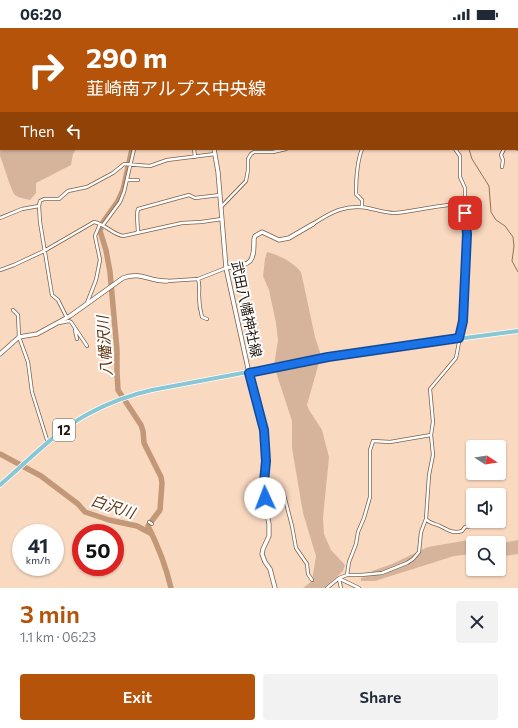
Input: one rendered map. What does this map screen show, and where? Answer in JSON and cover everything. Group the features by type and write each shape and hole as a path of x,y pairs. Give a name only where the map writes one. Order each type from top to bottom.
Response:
{"main road":[{"name":"武田八幡神社線","path":"214,150 220,194 226,268 249,373 264,430 266,461 265,488 269,536 262,554 270,569 275,588"},
{"path":"226,268 246,265 251,262 253,257 255,236 262,232 279,240 289,238 313,224"},
{"path":"0,354 19,337 37,334 67,318 123,278 133,275 145,276 158,281 167,281"},
{"name":"12","path":"0,485 25,462 75,422 107,405 133,395 152,390 328,357 518,331"}],"street":[{"path":"87,303 96,280 100,260 95,236 101,224 120,202 124,192 134,150"},
{"path":"194,150 195,157"},
{"path":"362,150 358,160 356,194 362,200 362,207"},
{"path":"326,588 339,578 347,575 382,573 407,563 419,552 421,532 426,519 429,475 433,455 431,435 433,422 430,389 456,358 463,321 467,234 463,204 465,188 460,177 460,156 457,150"},
{"path":"502,167 503,160 501,155 504,150"},
{"path":"221,207 246,181 248,158 250,154 254,152 273,151"},
{"path":"67,318 58,300 52,295 40,222 40,201 44,199 59,199 68,191 87,187 126,164 150,166 167,160 215,154"},
{"path":"127,180 138,180"},
{"path":"138,233 136,212 138,209 189,195 195,198 220,194"},
{"path":"313,224 326,216 348,207 362,207 395,213 452,204 463,204"},
{"path":"0,218 22,209 39,206"},
{"path":"0,270 18,264 44,251 94,222 101,224 123,236 182,223 222,219"},
{"path":"167,281 198,278 226,268"},
{"path":"198,278 200,284 199,296 201,314 202,317 207,319"},
{"path":"13,310 18,319 19,337 28,362 32,392 48,444"},
{"path":"58,323 71,322 87,346"},
{"path":"74,326 77,339"},
{"path":"347,575 349,562 370,497 370,450 373,441 390,442 431,435"},
{"path":"265,488 278,487 283,491 296,548 307,564 308,574 312,580"},
{"path":"426,519 429,523 440,526 451,532 462,531 464,527 466,527"},
{"path":"339,578 341,588"},
{"path":"339,578 359,588"}],"shaded area":[{"path":"0,150 75,150 71,165 36,183 36,193 30,200 20,198 15,195 0,156"},
{"path":"267,252 286,259 301,272 315,337 320,352 320,359 307,405 322,430 329,457 323,518 324,534 331,550 345,565 343,571 324,588 303,588 312,581 316,556 303,513 292,448 292,421 274,366 278,340 269,290 263,276"},
{"path":"518,540 518,554 506,556 506,543"},
{"path":"466,541 466,555 454,556 375,581 361,581 361,578 370,576 372,571 392,564 428,547"}],"waterway":[{"name":"八幡沢川","path":"132,150 123,190 118,201 103,222 100,231 106,250 110,272 117,350 118,390 141,425 144,443 161,477 160,510 148,526 167,572 171,588"},
{"path":"469,150 472,159 489,186 491,212 496,220 505,226 513,237 514,246 512,261 518,272"},
{"name":"白沢川","path":"0,454 41,476 78,504 85,512 109,520 137,526 152,534"}],"route":[{"path":"265,498 264,482 266,461 264,430 249,373 328,357 459,338 463,321 467,234 465,213"}]}
